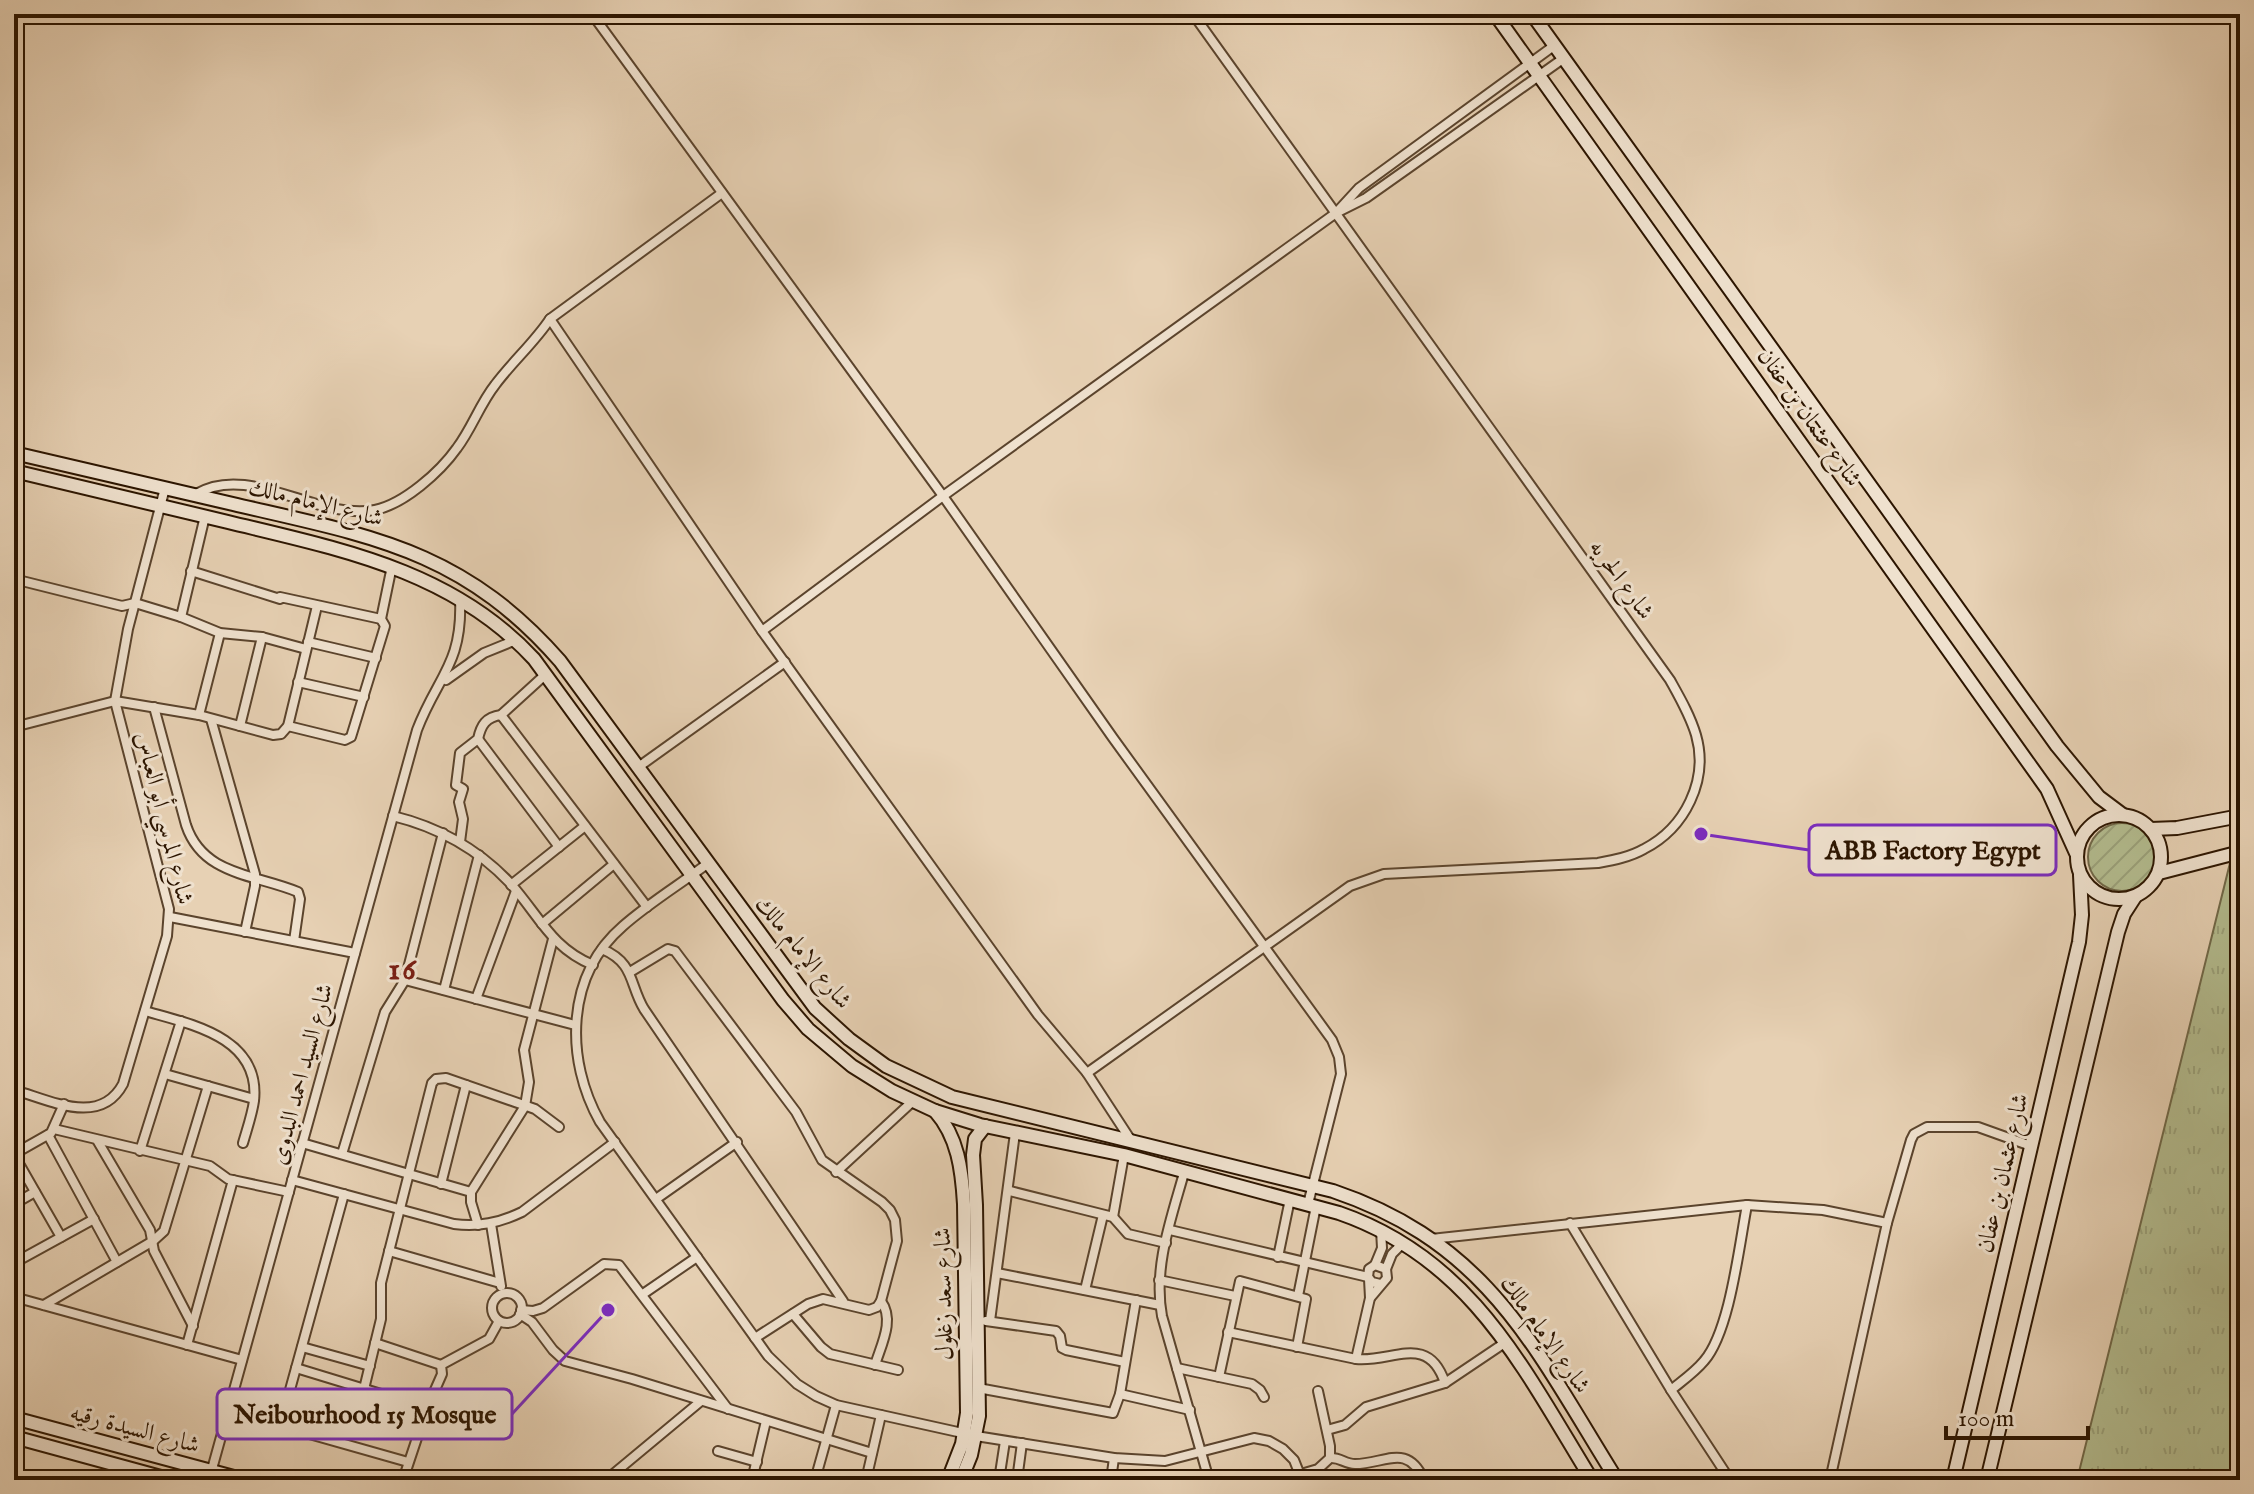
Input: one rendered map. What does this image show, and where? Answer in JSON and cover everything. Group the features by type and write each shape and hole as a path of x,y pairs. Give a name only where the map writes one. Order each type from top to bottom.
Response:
{"street":[{"path":"592,14 943,496 1113,738 1332,1040 1339,1057 1341,1074 1313,1186 1305,1263 1298,1296"},
{"name":"شارع الحريه","path":"1087,1073 1350,886 1376,876 1598,863 1624,858 1647,848 1684,813 1695,795 1699,771 1697,738 1686,708 1670,680 1193,14"},
{"name":"شارع عثمان بن عفان","path":"1495,14 2047,789 2076,853"},
{"name":"شارع عثمان بن عفان","path":"1532,14 2057,746 2099,797 2123,815"},
{"path":"1336,213 1359,188 1555,45"},
{"path":"762,631 943,496 1336,213 1366,198 1564,58"},
{"path":"195,495 217,485 239,485 346,511 389,505 423,481 456,451 488,394 550,319 722,193"},
{"path":"550,319 762,631 1038,1015 1087,1073 1132,1142"},
{"name":"شارع الإمام مالك","path":"14,453 374,538 416,553 465,578 504,605 560,661 815,1008 849,1039 886,1066 952,1097 1313,1186 1374,1206 1431,1239 1470,1269 1504,1305 1617,1480"},
{"name":"شارع الإمام مالك","path":"14,471 345,550 392,565 460,598 516,640 546,674 783,1000 808,1029 852,1066 935,1111 1015,1133 1124,1155 1166,1169 1290,1199 1354,1218 1381,1230 1437,1267 1468,1294 1506,1342 1592,1480"},
{"name":"شارع المرسي أبو العباس","path":"14,1090 91,1109 101,1106 118,1093 167,936 170,917 115,701 122,656 165,488"},
{"path":"181,617 205,516"},
{"path":"288,726 348,740 352,735 385,626 381,619 392,565"},
{"path":"191,571 280,599 381,619"},
{"path":"14,579 122,606 135,603 220,633 262,637 376,658"},
{"name":"شارع السيد احمد البدوى","path":"210,1476 417,730 453,659 459,633 460,598"},
{"path":"14,727 115,701 199,715 277,735 288,726 317,606"},
{"path":"199,715 220,633"},
{"path":"240,726 262,637"},
{"name":"شارع السيد احمد البدوى","path":"442,683 484,653 516,640"},
{"path":"637,768 785,662"},
{"path":"460,842 463,819 459,802 463,789 456,785 460,753 478,739 481,726 492,717 501,715 546,674"},
{"path":"298,682 364,697"},
{"path":"154,707 186,825 194,843 214,864 296,890 300,894 294,941"},
{"path":"501,715 647,907"},
{"path":"211,719 255,878 245,932"},
{"path":"478,739 559,847"},
{"path":"2110,815 2123,815 2134,817 2151,829 2159,843 2161,858 2159,873 2146,891 2122,900 2097,894 2080,875 2076,853 2080,840 2097,820 2110,815"},
{"path":"393,816 443,833 479,855 514,888 553,939 578,959 593,965"},
{"path":"2151,829 2177,828 2240,816"},
{"path":"476,999 514,888 585,826"},
{"path":"342,1154 385,1012 405,980 443,833"},
{"path":"2159,873 2240,852"},
{"path":"444,990 479,855"},
{"path":"542,924 614,864"},
{"path":"707,864 623,926 602,949 581,994 575,1025 576,1054 583,1088 600,1122 755,1338 797,1384 836,1405 970,1435 1114,1458 1165,1461 1254,1438 1269,1441 1283,1449 1294,1460 1301,1477 1318,1469 1330,1458 1339,1457 1355,1464 1393,1457 1407,1459 1417,1467 1424,1480"},
{"name":"شارع عثمان بن عفان","path":"1953,1480 2079,942 2082,915 2080,875"},
{"path":"1987,1480 2118,932 2124,914 2135,897"},
{"path":"170,917 355,953"},
{"path":"478,1225 471,1192 525,1106 529,1082 524,1050 553,939"},
{"path":"602,949 614,954 630,972 644,1009 844,1302"},
{"path":"630,972 668,949 675,951 803,1121 816,1153 836,1172 882,1202 895,1220 897,1241 877,1307 869,1310 823,1299 808,1304 755,1338"},
{"path":"405,980 575,1025"},
{"path":"145,1011 211,1031 232,1046 247,1067 254,1099 243,1143"},
{"path":"140,1151 181,1021"},
{"path":"165,1074 254,1099"},
{"path":"364,1389 381,1319 381,1283 432,1083 441,1078 466,1085 544,1113 559,1127"},
{"path":"441,1184 466,1085"},
{"path":"44,1305 153,1241 167,1227 208,1086"},
{"path":"836,1172 913,1101"},
{"path":"61,1237 14,1155 51,1132 64,1104"},
{"name":"شارع سعد زغلول","path":"935,1111 953,1136 963,1187 970,1435 948,1480"},
{"name":"شارع سعد زغلول","path":"961,1480 978,1388 984,1320 973,1146 985,1126"},
{"path":"1830,1480 1887,1223 1911,1140 1919,1130 1927,1127 1978,1127 2031,1146"},
{"path":"51,1132 210,1166 233,1180 289,1192"},
{"path":"51,1132 117,1262"},
{"path":"1015,1133 1010,1191 997,1273 984,1320 1056,1331 1062,1348 1066,1350 1125,1362"},
{"path":"97,1140 150,1230 154,1251 193,1326"},
{"path":"292,1180 454,1224 491,1224 522,1212 615,1142"},
{"path":"656,1199 737,1142"},
{"path":"302,1143 471,1192"},
{"path":"1166,1169 1174,1164 1175,1159 1170,1151"},
{"path":"1113,1217 1124,1155"},
{"path":"1215,1180 1211,1168 1218,1163"},
{"path":"1184,1173 1159,1280 1160,1305 1209,1480"},
{"path":"187,1345 233,1180"},
{"path":"1010,1191 1113,1217 1128,1234 1166,1243"},
{"path":"14,1204 35,1192"},
{"path":"280,1426 344,1194"},
{"path":"1278,1257 1290,1199"},
{"path":"1431,1239 1747,1205 1823,1210 1887,1223"},
{"path":"1671,1390 1705,1361 1714,1347 1725,1314 1747,1205"},
{"path":"1085,1290 1103,1215"},
{"path":"14,1263 94,1219"},
{"path":"1570,1223 1671,1390 1730,1480"},
{"path":"491,1224 502,1294"},
{"path":"1170,1230 1369,1278 1380,1284"},
{"path":"1356,1359 1370,1298 1369,1269 1375,1265 1382,1248 1381,1230"},
{"path":"1370,1298 1387,1278 1386,1269 1392,1254 1403,1243"},
{"path":"389,1251 500,1283"},
{"path":"643,1294 697,1257"},
{"path":"728,1409 623,1267 608,1263 600,1265 543,1308 521,1312 511,1322 499,1321 493,1315 495,1299 502,1294 511,1294 518,1299 521,1312 565,1361 872,1453"},
{"path":"1375,1265 1386,1269"},
{"path":"997,1273 1160,1305"},
{"path":"1159,1280 1235,1296"},
{"path":"1219,1377 1235,1296 1241,1281 1305,1298 1307,1302 1297,1347"},
{"path":"14,1297 242,1360"},
{"path":"978,1388 1109,1414 1116,1411 1136,1300"},
{"path":"875,1365 888,1323 881,1301"},
{"path":"793,1314 825,1351 898,1370"},
{"path":"375,1343 441,1365 489,1339 499,1321"},
{"path":"1228,1332 1356,1359 1367,1360 1406,1352 1423,1355 1436,1365 1445,1383"},
{"path":"1327,1430 1345,1425 1366,1407 1445,1383 1506,1342"},
{"path":"302,1347 370,1366"},
{"path":"403,1480 442,1374 441,1365"},
{"path":"296,1368 427,1408"},
{"path":"1177,1368 1252,1384 1264,1397"},
{"path":"1318,1391 1330,1458"},
{"path":"1120,1394 1190,1410"},
{"path":"606,1480 701,1401"},
{"path":"815,1480 836,1405"},
{"path":"228,1411 408,1462"},
{"path":"866,1480 881,1415"},
{"name":"شارع السيدة رقيه","path":"14,1418 210,1476 245,1480"},
{"path":"752,1480 766,1421"},
{"name":"شارع السيدة رقيه","path":"14,1437 172,1480"},
{"path":"999,1480 1005,1441"},
{"path":"1017,1480 1022,1443"},
{"path":"718,1451 757,1462"},
{"path":"1111,1480 1114,1458"},
{"path":"1709,1480 1723,1471"}],"green space":[{"path":"2122,823 2146,833 2156,857 2146,881 2122,891 2098,881 2088,857 2098,833"},
{"path":"2240,858 2240,1480 2077,1480 2231,859"}],"place":[{"name":"ABB Factory Egypt","path":"1701,834"},
{"name":"Neibourhood 15 Mosque","path":"608,1310"}],"district":[{"name":"16","path":"403,968"}]}
